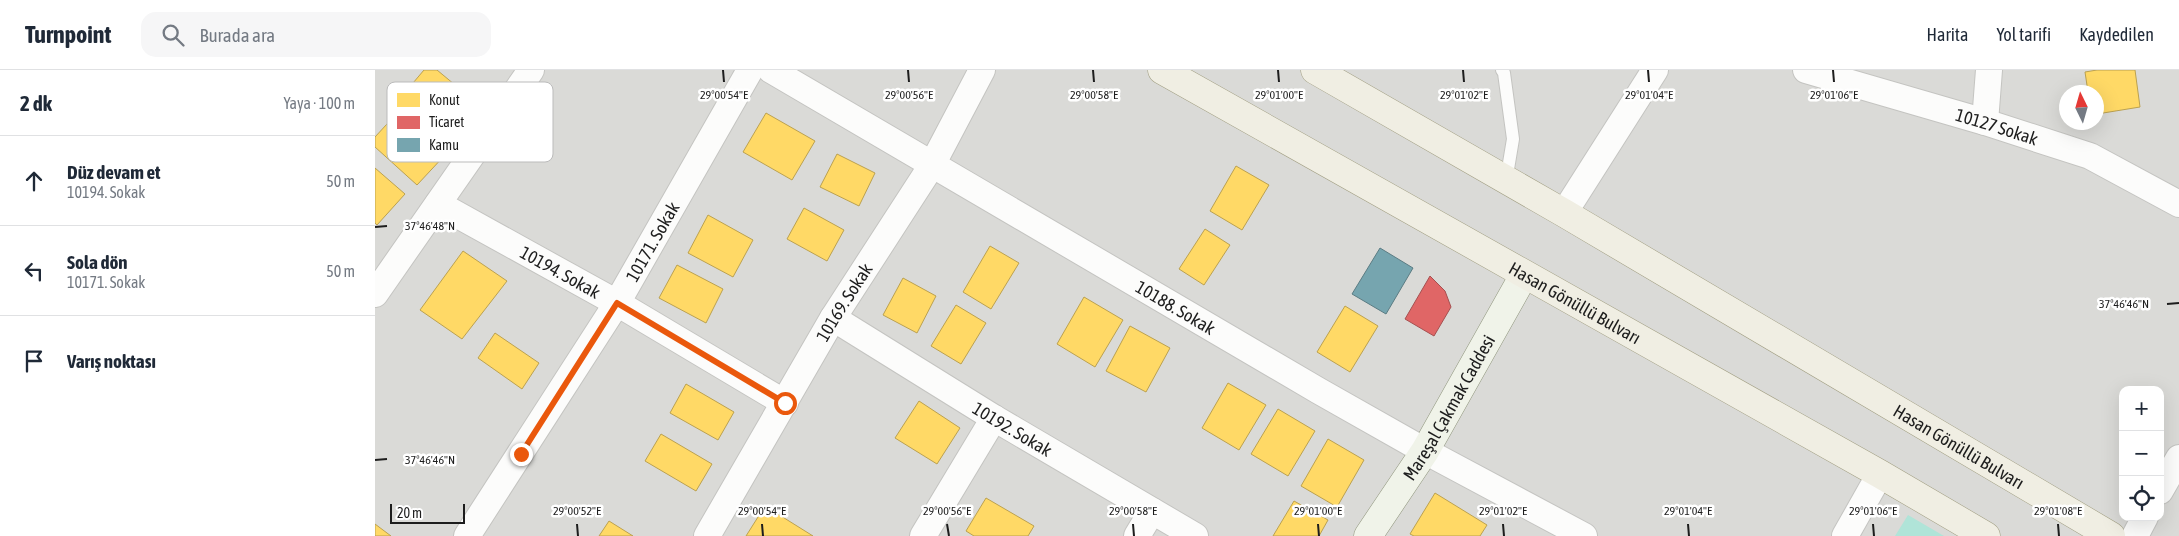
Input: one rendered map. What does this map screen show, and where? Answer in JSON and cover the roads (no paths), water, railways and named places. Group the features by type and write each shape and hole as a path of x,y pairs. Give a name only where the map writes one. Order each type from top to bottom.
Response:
{"main road":[{"name":"Hasan Gönüllü Bulvarı","path":"1162,70 1986,536"},
{"name":"Hasan Gönüllü Bulvarı","path":"1315,70 1564,213 2111,536"}],"street":[{"path":"523,82 531,70"},
{"name":"10171. Sokak","path":"467,536 617,303 750,70"},
{"name":"10188. Sokak","path":"771,70 1425,452 1583,536"},
{"name":"10169. Sokak","path":"707,536 833,318 932,165 982,70"},
{"path":"1564,213 1655,70"},
{"name":"10127 Sokak","path":"1806,70 1985,122 2090,156 2179,204"},
{"path":"1985,122 1989,70"},
{"path":"375,294 467,162"},
{"name":"10194. Sokak","path":"438,204 617,303 785,403"},
{"name":"Mareşal Çakmak Caddesi","path":"1368,536 1425,452 1524,275"},
{"name":"10192. Sokak","path":"833,318 994,418 1195,536"},
{"path":"923,536 994,418"},
{"path":"2164,484 2179,458"},
{"path":"1845,536 1879,474"},
{"path":"1137,536 1152,511"},
{"path":"2135,536 2143,521"}],"lane":[{"path":"1502,70 1504,73 1513,139 1506,181"}]}
